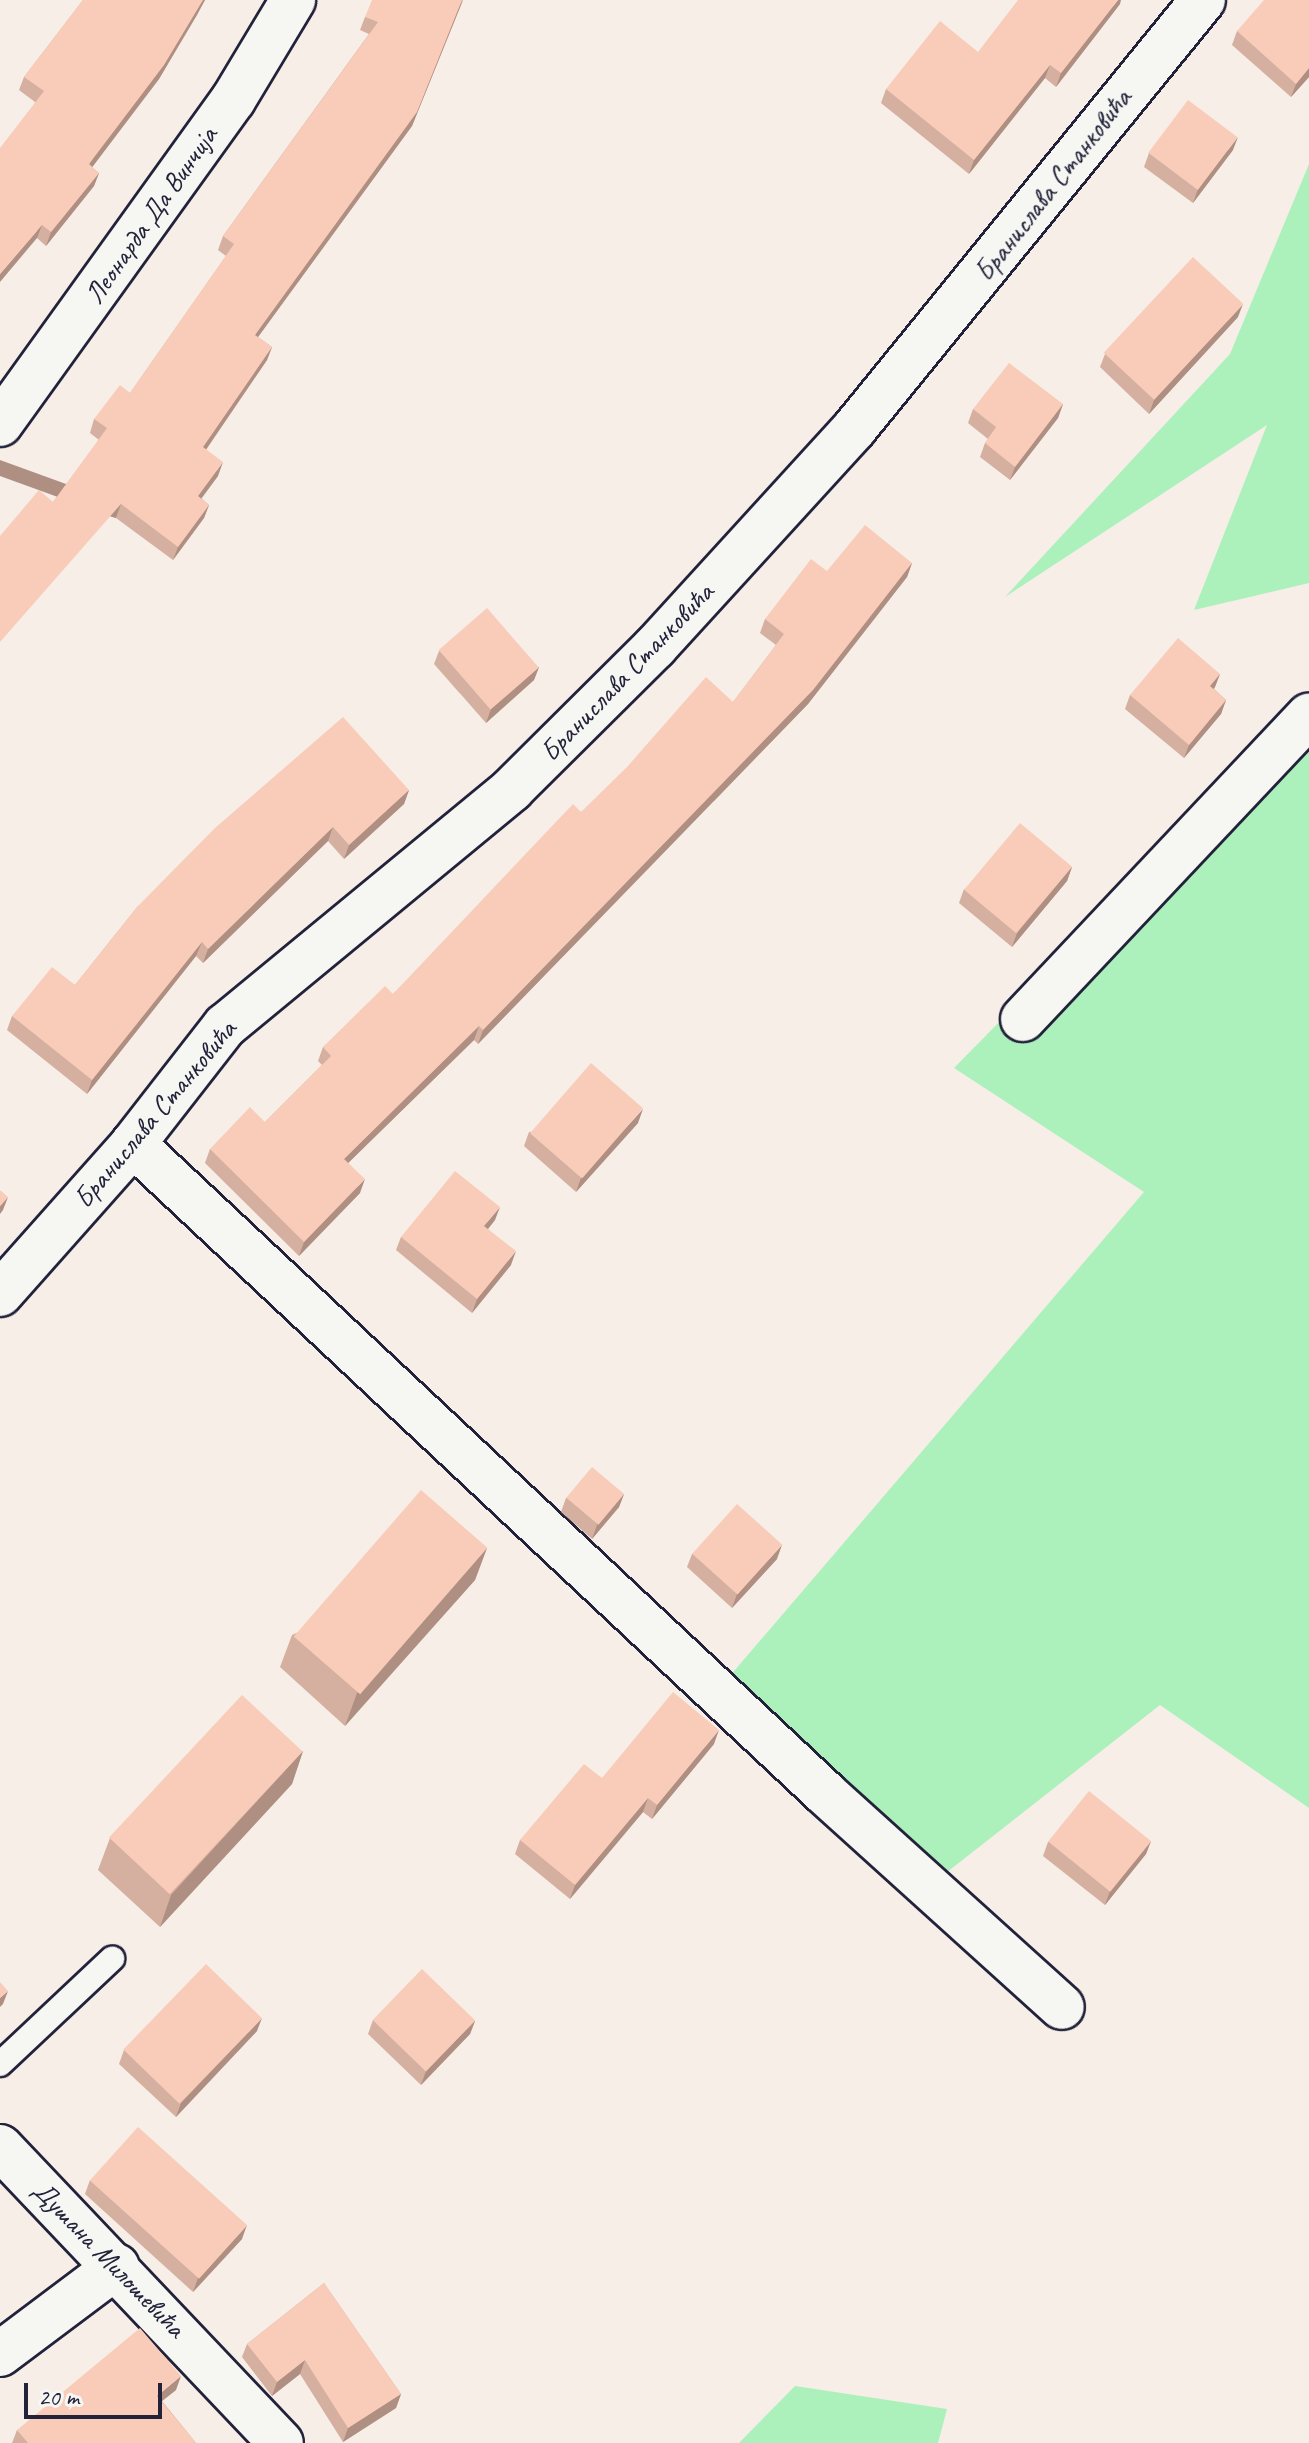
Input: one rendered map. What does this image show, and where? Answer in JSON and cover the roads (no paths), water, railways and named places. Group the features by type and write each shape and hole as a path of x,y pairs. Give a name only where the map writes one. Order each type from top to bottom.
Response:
{"street":[{"name":"Леонарда Да Винчија","path":"0,424 233,100 293,0"},
{"name":"Бранислава Станковића","path":"0,1294 133,1144 225,1026 512,789 655,647 854,429 1203,0"},
{"path":"1023,1019 1309,715"},
{"path":"133,1144 837,1803 1062,2007"},
{"name":"Душана Милошевића","path":"0,2147 117,2266 281,2443"},
{"path":"0,2354 117,2266"}],"lane":[{"path":"0,2064 112,1959"}]}
